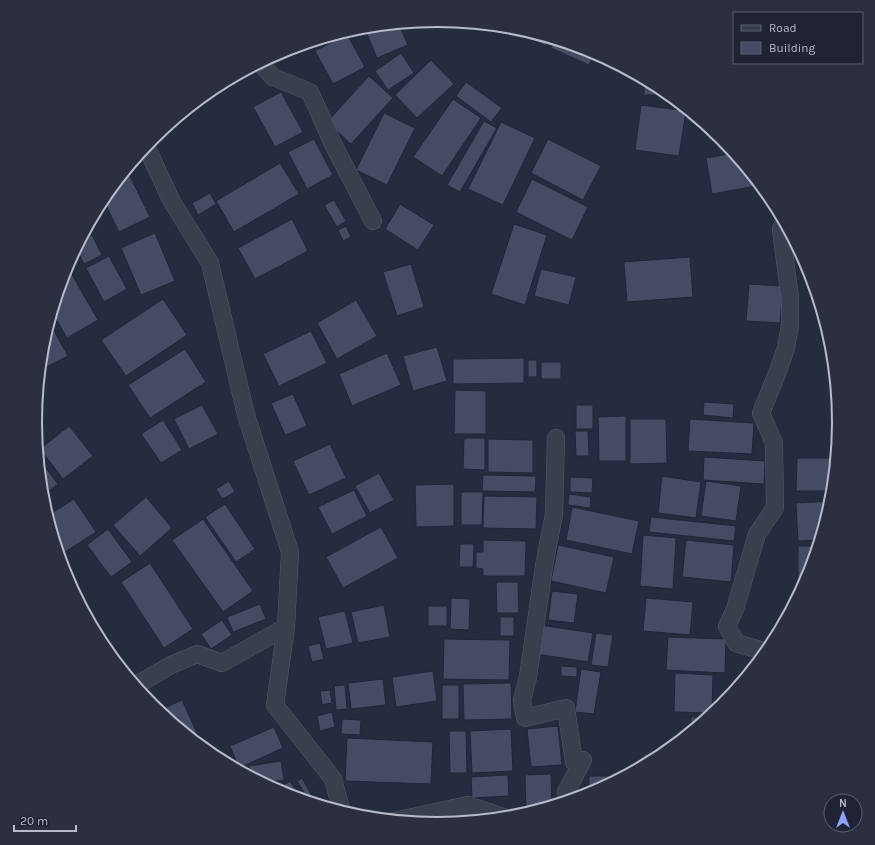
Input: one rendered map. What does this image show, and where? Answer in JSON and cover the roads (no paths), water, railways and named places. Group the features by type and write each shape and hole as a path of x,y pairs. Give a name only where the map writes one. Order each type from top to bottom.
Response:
{"street":[{"path":"264,67 273,77 310,92 333,144 373,221"},
{"path":"149,152 171,200 210,263 246,415 290,552 286,627 275,705 333,779 340,806"},
{"path":"760,650 736,643 727,626 735,609 757,534 775,508 774,443 761,413 786,348 790,324 790,299 781,228"},
{"path":"556,438 554,514 544,566 528,677 522,700 525,718 566,708 574,762 583,760 566,792 568,796"},
{"path":"140,683 171,665 197,654 222,663 286,627"},
{"path":"412,817 468,805 494,814"}]}
